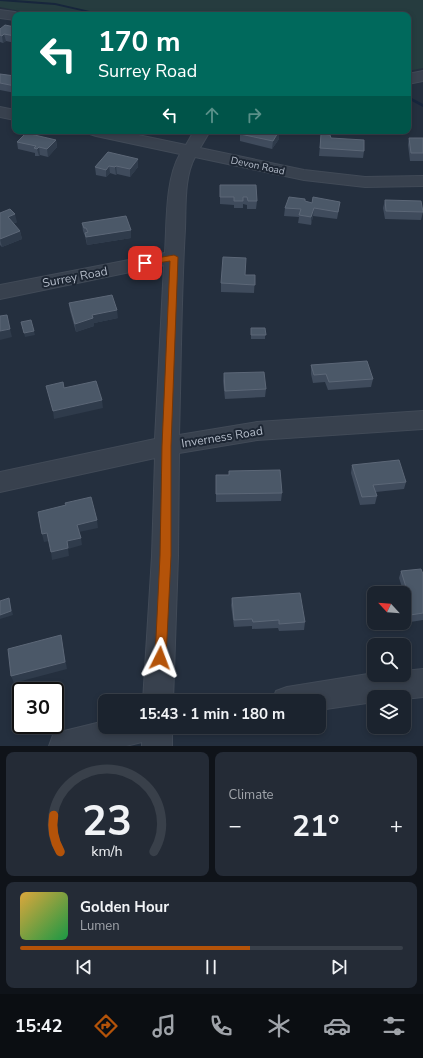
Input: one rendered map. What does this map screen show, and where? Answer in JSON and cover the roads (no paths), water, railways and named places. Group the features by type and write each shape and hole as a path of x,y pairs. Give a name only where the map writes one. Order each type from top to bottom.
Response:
{"street":[{"path":"0,14 12,16"},
{"path":"0,112 12,114"},
{"name":"Devon Road","path":"110,134 304,175 364,182 423,181"},
{"path":"158,694 165,556 166,446 174,257 180,178 189,151 200,134"},
{"name":"Surrey Road","path":"0,292 174,257"},
{"name":"Inverness Road","path":"0,482 166,446 256,431 423,420"},
{"path":"326,694 358,689 423,683"},
{"path":"64,746 113,734"},
{"path":"157,734 158,746"}],"waterway":[{"path":"0,0 55,4 91,12"},
{"path":"411,99 423,106"}]}
